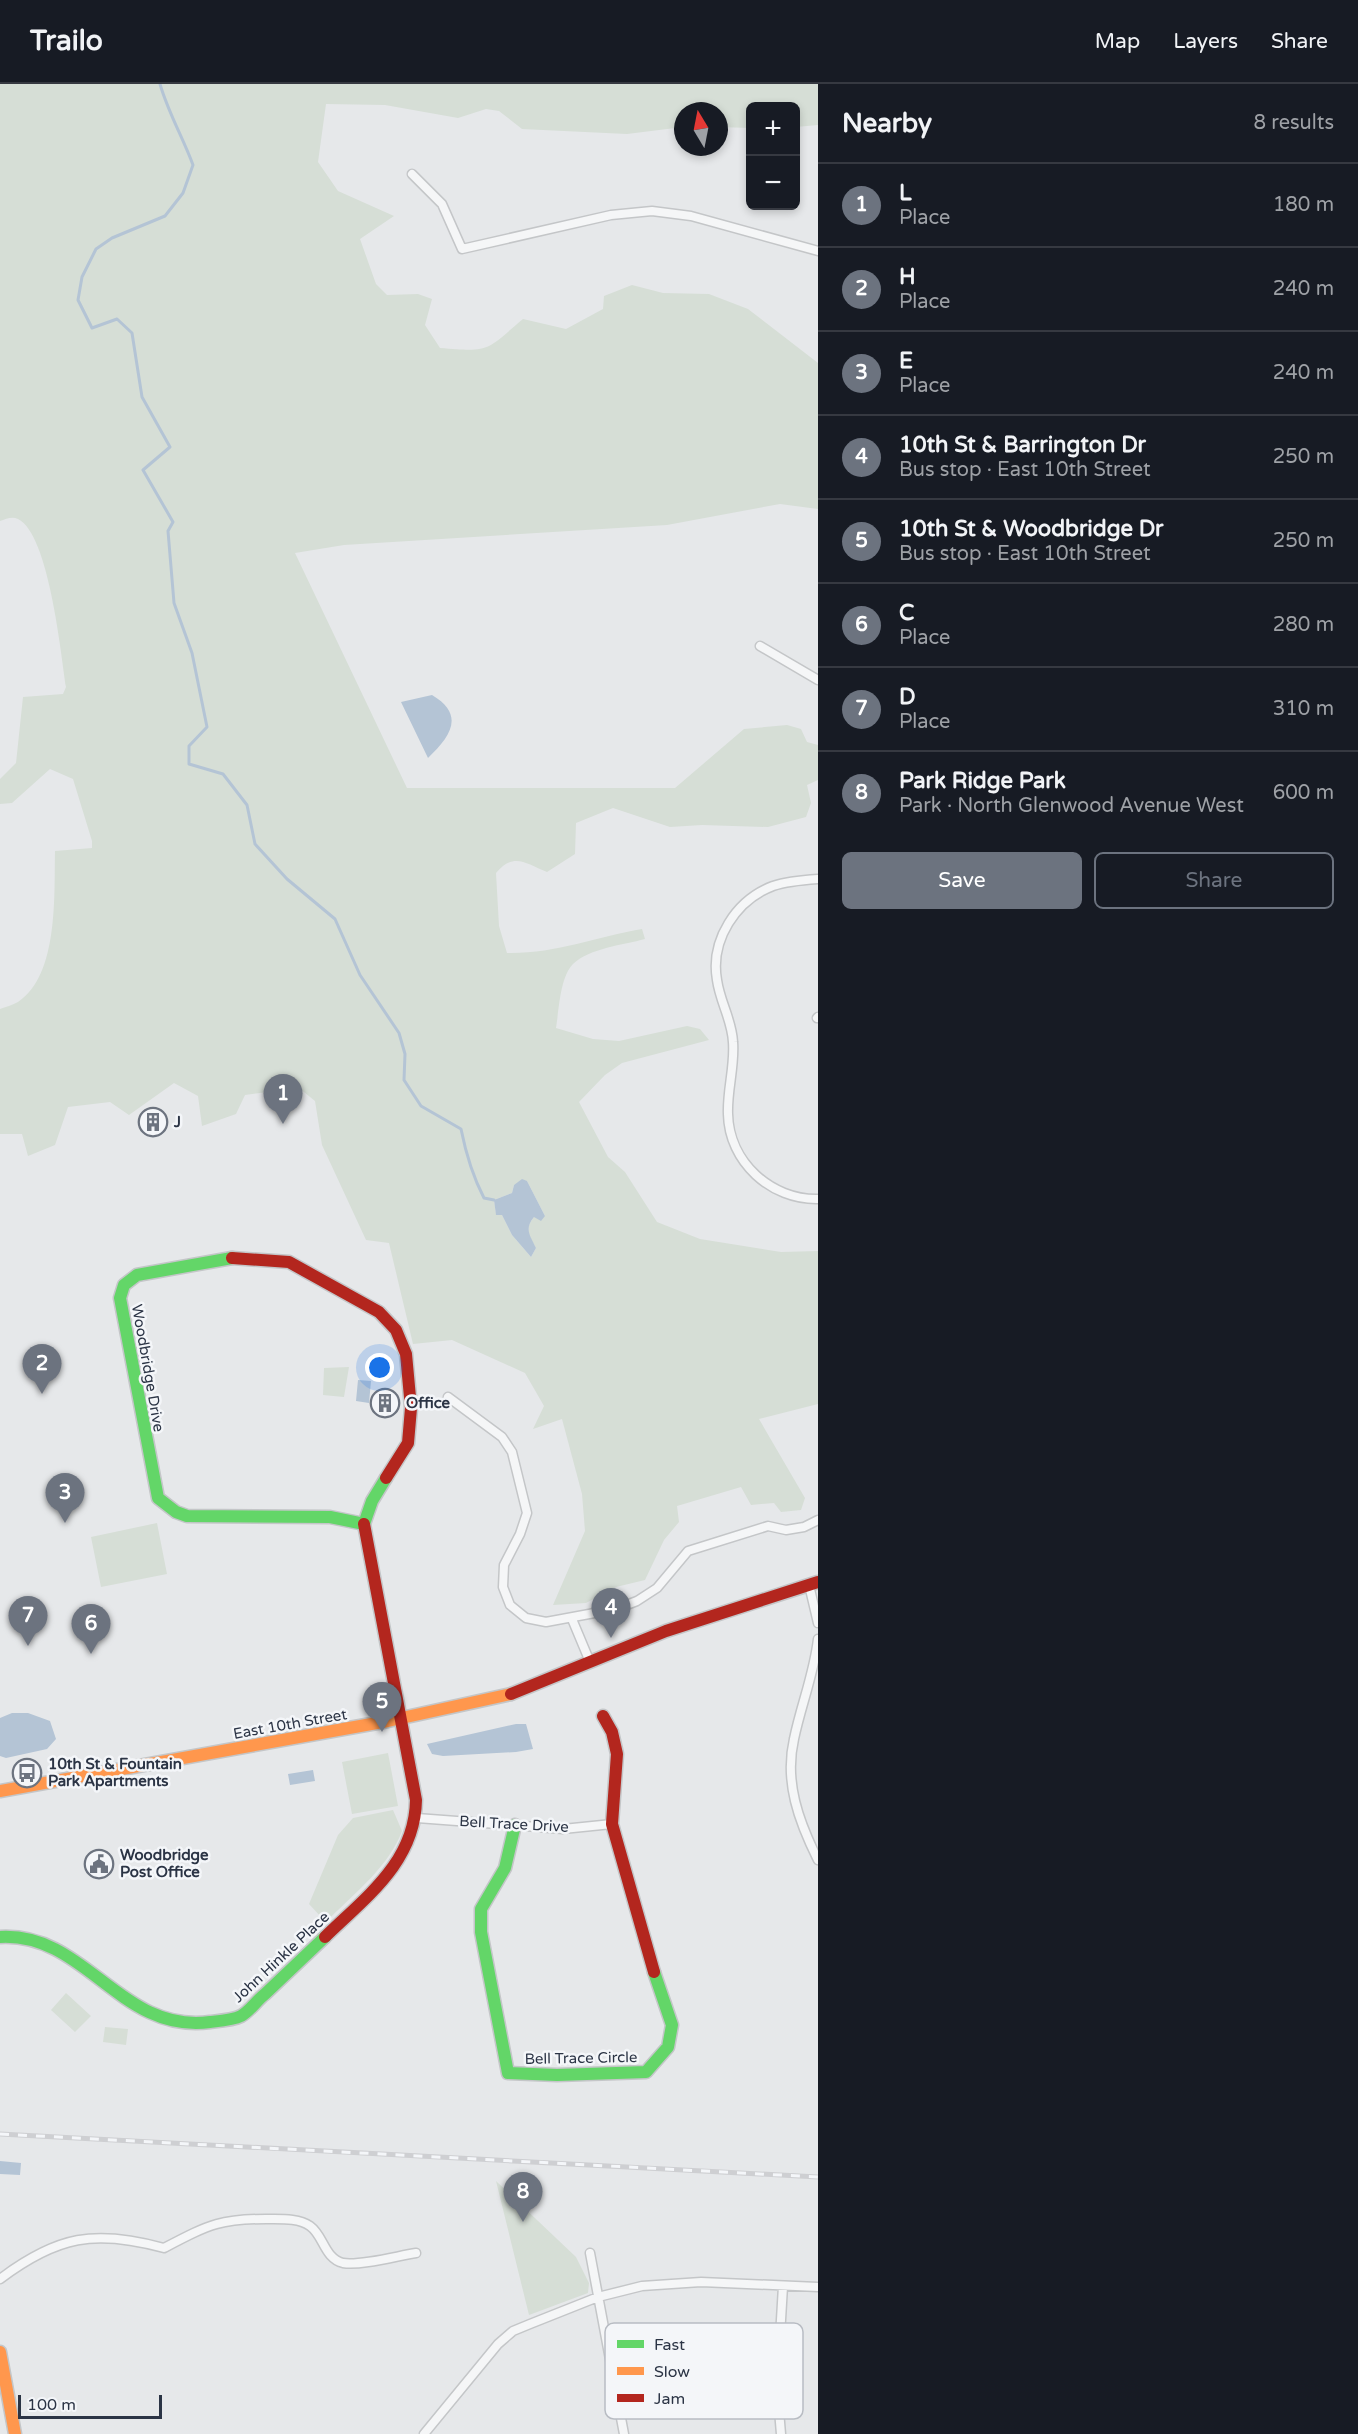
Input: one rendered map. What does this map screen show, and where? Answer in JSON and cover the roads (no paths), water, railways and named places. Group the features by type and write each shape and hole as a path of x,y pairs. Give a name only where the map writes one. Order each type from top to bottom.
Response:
{"street":[{"path":"412,174 442,204 462,249 610,214 652,211 691,216 818,251"},
{"path":"760,646 818,680"},
{"path":"818,879 779,885 748,900 735,914 722,937 716,967 719,990 733,1034 728,1114 736,1149 750,1169 772,1187 802,1198 818,1199"},
{"name":"Woodbridge Drive","path":"232,1258 270,1258 289,1262 379,1312 391,1323 400,1338 408,1364 411,1392 408,1443 372,1501 364,1524 330,1517 187,1516 176,1512 158,1498 120,1298 124,1285 137,1275 146,1273 232,1258"},
{"path":"448,1397 502,1437 513,1452 527,1513 520,1534 504,1565 503,1587 510,1605 526,1618 546,1622 572,1619 637,1601 657,1588 688,1551 768,1526 786,1530 804,1527 818,1520"},
{"path":"364,1524 400,1719"},
{"path":"813,1584 818,1623"},
{"name":"East 10th Street","path":"0,1791 400,1719 507,1696 702,1619 813,1584"},
{"path":"572,1619 590,1662"},
{"path":"818,1639 813,1669 793,1741 790,1774 797,1812 818,1860"},
{"path":"603,1716 612,1732 617,1754 612,1824"},
{"name":"John Hinkle Place","path":"0,1937 9,1935 37,1938 63,1953 125,2000 155,2018 178,2024 220,2022 241,2016 384,1880 404,1854 413,1836 417,1818 416,1800 400,1719"},
{"name":"Bell Trace Drive","path":"417,1818 563,1830 612,1824"},
{"name":"Bell Trace Circle","path":"515,1825 505,1868 481,1909 481,1932 508,2073 557,2076 646,2072 668,2047 672,2025 646,1950 633,1893 618,1852 612,1824"},
{"path":"0,2279 41,2251 73,2240 113,2237 164,2248 202,2228 230,2219 284,2219 305,2223 314,2230 332,2258 346,2263 416,2253"},
{"path":"590,2253 605,2334"},
{"path":"424,2434 498,2344 513,2331 598,2297 636,2287 672,2282 818,2287"},
{"path":"781,2323 783,2286"},
{"path":"0,2352 15,2434"},
{"path":"621,2419 624,2434"},
{"path":"780,2419 781,2434"}],"water":[{"path":"432,695 449,710 451,726 443,742 428,758 401,702"},
{"path":"522,1179 527,1181 545,1216 541,1221 534,1217 529,1225 529,1232 536,1248 531,1257 512,1235 502,1215 496,1215 494,1200 512,1193 514,1185"},
{"path":"358,1380 371,1381 369,1403 356,1401"},
{"path":"12,1713 28,1713 50,1721 56,1739 47,1749 6,1758 0,1756 0,1718"},
{"path":"516,1724 526,1724 533,1749 443,1756 432,1754 427,1744"},
{"path":"313,1770 315,1781 290,1785 288,1774"},
{"path":"0,2161 21,2163 20,2175 0,2174"}],"waterway":[{"path":"160,84 193,165 183,193 165,216 112,238 96,249 82,277 78,300 92,328 117,319 132,333 142,397 170,447 143,470 173,522 168,531 174,603 192,653 207,727 189,746 189,764 223,774 247,805 255,844 287,879 335,919 360,975 399,1033 405,1054 404,1080 421,1106 461,1129 470,1164 484,1198 494,1200"}],"railway":[{"path":"0,2134 818,2177"}],"place":[{"name":"J","path":"153,1122"},
{"name":"L","path":"283,1124"},
{"name":"H","path":"42,1394"},
{"name":"Office","path":"385,1403"},
{"name":"E","path":"65,1523"},
{"name":"10th St & Barrington Dr","path":"611,1638"},
{"name":"D","path":"28,1646"},
{"name":"C","path":"91,1654"},
{"name":"10th St & Woodbridge Dr","path":"382,1732"},
{"name":"10th St & Fountain Park Apartments","path":"27,1773"},
{"name":"Woodbridge Post Office","path":"99,1864"},
{"name":"Park Ridge Park","path":"523,2222"}]}
